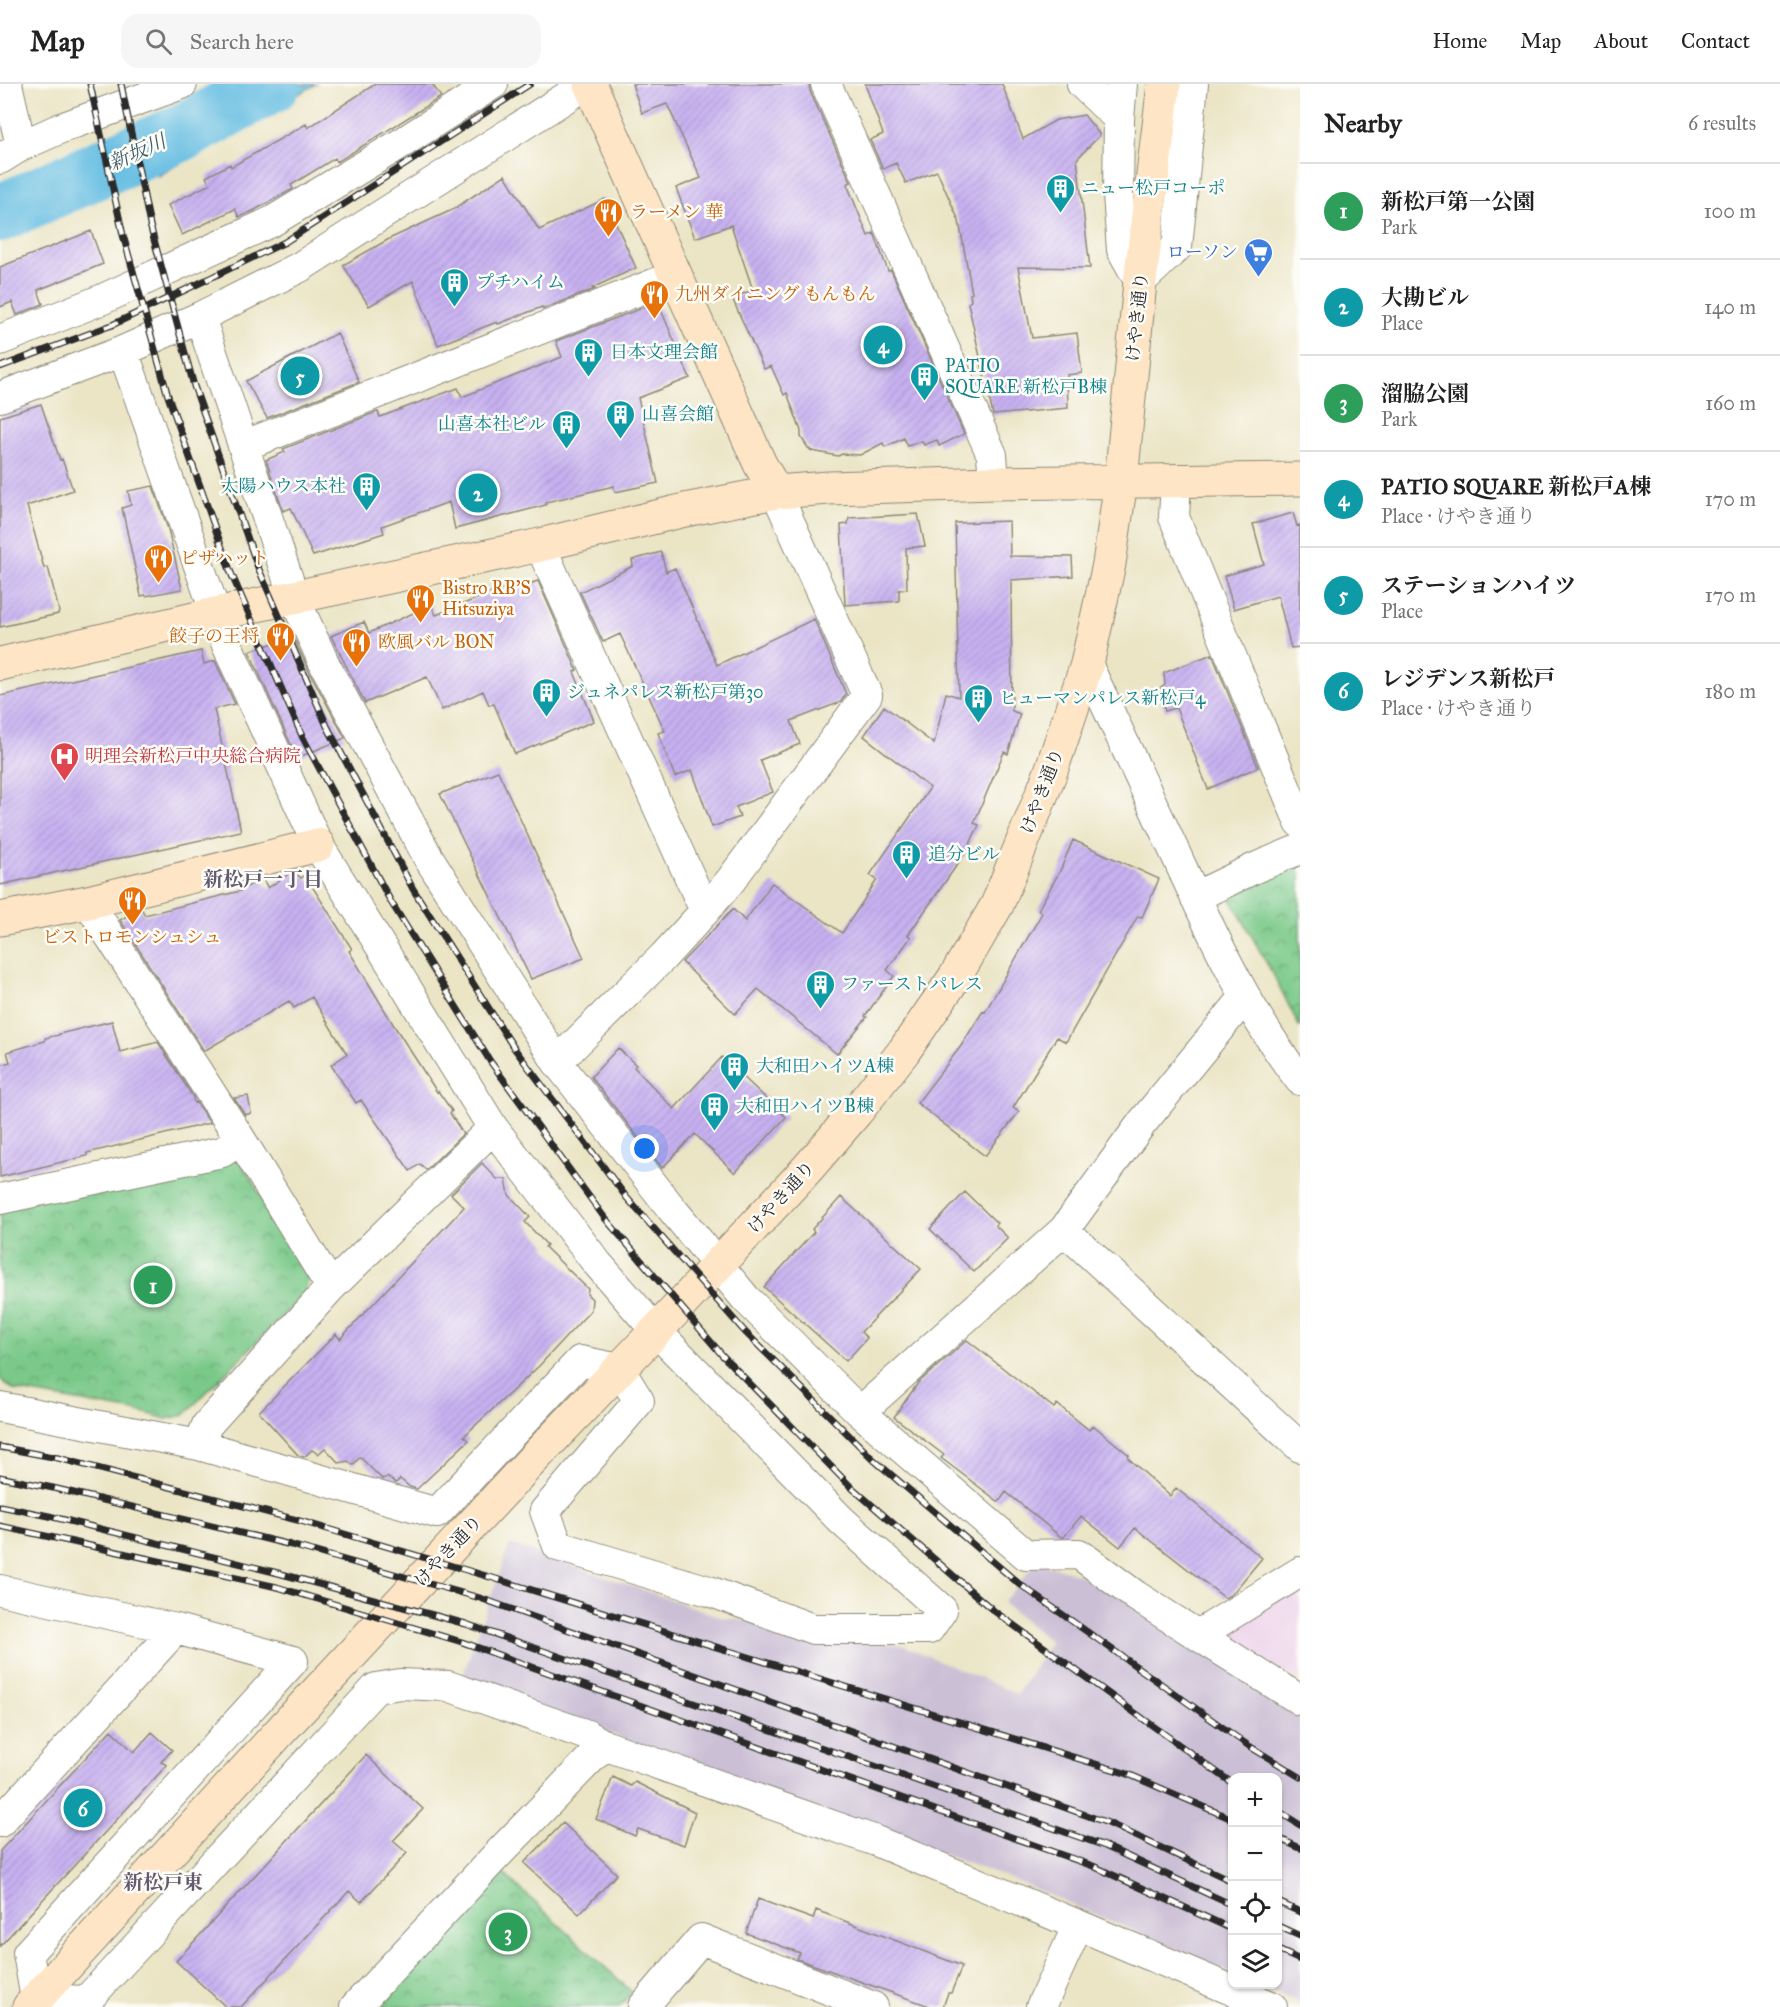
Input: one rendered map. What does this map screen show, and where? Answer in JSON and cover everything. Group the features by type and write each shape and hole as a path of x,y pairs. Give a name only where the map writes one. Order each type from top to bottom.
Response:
{"street":[{"path":"7,84 11,152 61,128 182,84"},
{"path":"0,340 103,299 271,222 494,84"},
{"path":"0,397 123,351 200,317 300,267 588,84 867,695 731,880 705,911 663,957 557,1062"},
{"path":"826,84 992,454 994,483"},
{"path":"1082,84 1119,119"},
{"path":"1122,84 1118,194 1122,250 1140,282 1177,247 1193,84"},
{"name":"けやき通り","path":"37,2004 294,1717 808,1168 904,1051 955,977 997,905 1050,774 1087,663 1109,564 1121,481 1140,282 1164,84"},
{"path":"243,446 677,275"},
{"path":"200,317 294,597 325,664 428,857 557,1062 599,1119 746,1299 860,1412 1026,1555 1079,1554 1136,1596 1300,1700"},
{"path":"0,1407 199,1445 437,1513 580,1361 619,1369 639,1401 545,1511 558,1546 709,1591 813,1629 928,1629 942,1610 841,1520 656,1331 597,1263 493,1128 318,845 227,645 123,351"},
{"path":"0,664 215,614 776,492 829,488 994,483 1300,479"},
{"path":"1176,482 1174,517 1300,823"},
{"path":"540,544 705,911"},
{"path":"1087,663 1195,897 1245,997 1283,1058 1300,1080"},
{"path":"0,919 88,902 318,845"},
{"path":"1195,897 1300,849"},
{"path":"88,902 241,1140 331,1287"},
{"path":"860,1412 1064,1230 1142,1123 1245,997"},
{"path":"199,1445 207,1425 331,1287 493,1128"},
{"path":"0,1199 222,1152 241,1140"},
{"path":"1064,1230 1300,1447"},
{"path":"1198,1635 1300,1572"},
{"path":"0,1590 176,1629 292,1661 28,1953 37,2004 86,2001 376,1688 400,1684 448,1686 587,1735 604,1745 876,1841 1272,2007"},
{"path":"0,1822 176,1629"},
{"path":"355,2007 604,1745"},
{"path":"1041,2007 1078,1925"},
{"path":"643,2007 701,1939 873,2007"}],"shaded area":[{"path":"510,1544 721,1617 905,1646 1017,1694 1051,1642 1003,1603 1037,1561 1094,1580 1300,1711 1300,2003 1267,1989 1282,1989 1282,1773 1228,1773 1228,1971 1019,1882 461,1679"},
{"path":"1300,1586 1300,1681 1222,1635"}],"green space":[{"path":"1296,865 1300,872 1300,1028 1227,892"},
{"path":"225,1157 240,1161 309,1277 305,1293 184,1415 166,1419 146,1413 14,1390 0,1379 0,1208"},
{"path":"502,1872 632,1992 619,2007 381,2007"}],"water":[{"path":"221,84 316,84 158,176 148,126"}],"building":[{"path":"375,84 432,84 441,97 337,162 335,158 291,185 293,189 253,211 239,217 235,209 182,235 168,205 210,184 206,177 230,164 231,167 306,124 308,128"},
{"path":"632,84 809,84 810,91 851,182 847,184 868,236 874,233 888,271 891,270 964,434 939,446 937,440 924,445 922,441 907,446 904,438 885,447 883,443 860,455 842,454 838,456 812,451 808,448 801,437 801,431 787,393 784,395 771,366 764,369 732,298 753,290 731,225 695,238 676,188 701,178 667,104 642,113"},
{"path":"865,84 1002,84 1023,139 1056,120 1084,115 1100,135 1077,159 1090,268 1018,267 1032,338 1077,333 1082,373 1067,375 1068,408 993,415 968,303 971,301 970,294 972,293 959,221 937,171 906,183 896,163 883,169 870,140 883,134"},
{"path":"505,175 539,230 605,199 636,268 592,288 595,289 543,309 542,307 498,324 497,322 438,345 413,281 369,306 343,265 391,238 452,210"},
{"path":"91,231 103,264 38,290 43,304 17,315 12,302 0,307 0,267"},
{"path":"647,306 661,310 690,378 638,398 658,483 615,492 614,486 546,502 546,505 455,529 449,502 382,526 384,533 313,556 291,508 283,511 266,460 285,452 283,449 374,413 378,412 380,417 458,388 462,397 562,357 556,341"},
{"path":"337,333 359,382 267,418 246,381"},
{"path":"41,404 73,490 27,506 44,568 48,567 59,611 58,614 0,627 0,417"},
{"path":"153,486 168,529 182,589 141,596 122,508 131,505 128,491"},
{"path":"1293,513 1297,526 1300,525 1300,647 1291,648 1278,596 1234,609 1224,576 1264,564 1253,524"},
{"path":"918,514 925,546 906,548 907,589 899,590 899,601 845,605 841,525 848,524 849,518"},
{"path":"1009,521 1010,556 1072,557 1073,576 1011,580 1012,711 1020,714 1008,754 1004,752 974,823 979,825 966,852 908,935 911,937 887,970 894,976 865,1016 867,1017 837,1054 758,989 735,1014 682,962 733,909 745,921 772,883 842,933 877,880 870,875 930,788 864,736 884,706 934,744 946,693 959,697 955,523"},
{"path":"661,552 666,572 675,568 717,665 814,619 846,694 841,702 791,721 800,744 760,760 773,792 736,807 740,817 712,827 692,770 675,777 658,733 665,731 620,634 603,642 580,592 633,566 632,560"},
{"path":"538,581 577,670 574,672 594,721 515,754 494,704 489,705 483,691 442,710 427,677 365,703 331,636 364,622 369,633 431,605 436,615 503,588 505,592"},
{"path":"293,637 345,738 297,758 249,651"},
{"path":"201,651 204,664 215,661 235,704 214,709 241,831 0,885 0,696"},
{"path":"1212,654 1258,767 1208,789 1176,708 1165,711 1158,690 1165,685 1164,673"},
{"path":"498,771 584,958 531,979 440,794"},
{"path":"1073,840 1159,879 1142,917 1138,916 1066,1042 1057,1037 1013,1108 1019,1112 985,1156 917,1103 961,1046 983,1011 985,1012 1042,913 1038,910 1060,871"},
{"path":"293,871 301,878 305,875 352,949 349,951 393,1024 452,1111 450,1113 463,1134 426,1170 420,1164 410,1171 361,1100 356,1103 331,1065 347,1054 312,997 294,1008 289,1001 204,1051 120,920 141,908 145,915 240,891 262,878 268,888"},
{"path":"112,1021 120,1052 158,1042 193,1097 194,1103 196,1102 210,1123 0,1177 0,1065 10,1062 7,1052 45,1041 45,1038"},
{"path":"618,1048 674,1109 722,1057 786,1117 735,1173 695,1134 662,1168 591,1077"},
{"path":"248,1096 251,1113 245,1115 234,1098"},
{"path":"482,1163 497,1179 506,1179 509,1195 530,1217 525,1222 547,1245 545,1247 588,1289 587,1294 592,1299 591,1310 539,1366 464,1436 469,1440 417,1489 410,1487 400,1479 396,1483 387,1477 382,1479 360,1457 353,1465 348,1461 339,1463 325,1448 318,1454 312,1450 304,1457 298,1455 259,1412 336,1334 340,1339 464,1207 451,1194"},
{"path":"965,1192 997,1223 995,1225 1008,1238 974,1272 930,1229"},
{"path":"841,1197 921,1269 861,1332 867,1338 846,1361 764,1287 814,1232 812,1229"},
{"path":"967,1340 1054,1408 1057,1404 1089,1430 1093,1425 1129,1455 1128,1458 1170,1496 1176,1488 1262,1558 1232,1594 1225,1598 1135,1528 1120,1547 1081,1516 1064,1537 1061,1537 1006,1492 999,1502 941,1458 944,1455 894,1417 918,1383"},
{"path":"111,1730 134,1752 152,1732 172,1750 161,1762 167,1765 0,1946 0,1851"},
{"path":"366,1755 423,1809 393,1841 407,1853 361,1902 349,1891 241,2007 226,2007 176,1961"},
{"path":"613,1777 631,1786 635,1782 695,1812 684,1845 638,1829 635,1836 596,1819"},
{"path":"563,1823 617,1874 579,1914 524,1863"},
{"path":"758,1899 813,1919 816,1910 962,1966 943,2007 932,2007 797,1959 800,1953 746,1933"}],"waterway":[{"name":"新坂川","path":"0,213 185,131 271,84"}],"railway":[{"path":"90,84 123,235 168,396 231,573 303,738 391,902 490,1061 604,1217 723,1356 850,1486 994,1611 1228,1780"},
{"path":"121,84 150,225 194,386 257,565 327,726 413,889 514,1048 627,1198 745,1332 874,1460 1018,1583 1249,1746 1300,1777"},
{"path":"0,367 112,325 285,242 530,84"},
{"path":"0,1447 58,1458 297,1520 493,1578 1128,1774 1228,1817"},
{"path":"0,1477 291,1545 480,1598 1108,1823 1228,1879"},
{"path":"0,1506 278,1573 466,1624 1105,1846 1228,1903"},
{"path":"0,1526 277,1587 462,1642 1093,1866 1228,1927"},
{"path":"1282,1814 1300,1825"},
{"path":"1282,1840 1300,1848"},
{"path":"1282,1904 1300,1912"},
{"path":"1282,1928 1300,1936"},
{"path":"1282,1952 1300,1960"}],"place":[{"name":"ニュー松戸コーポ","path":"1060,214"},
{"name":"ラーメン 華","path":"609,238"},
{"name":"ローソン","path":"1259,278"},
{"name":"プチハイム","path":"455,308"},
{"name":"九州ダイニング もんもん","path":"654,320"},
{"name":"PATIO SQUARE 新松戸A棟","path":"883,345"},
{"name":"ステーションハイツ","path":"300,376"},
{"name":"日本文理会館","path":"589,378"},
{"name":"PATIO SQUARE 新松戸B棟","path":"924,402"},
{"name":"山喜会館","path":"621,440"},
{"name":"山喜本社ビル","path":"567,450"},
{"name":"大勘ビル","path":"478,493"},
{"name":"太陽ハウス本社","path":"367,512"},
{"name":"ピザハット","path":"159,584"},
{"name":"Bistro RB'S Hitsuziya","path":"421,624"},
{"name":"餃子の王将","path":"280,662"},
{"name":"欧風バル BON","path":"357,668"},
{"name":"ジュネパレス新松戸第30","path":"546,718"},
{"name":"ヒューマンパレス新松戸4","path":"978,724"},
{"name":"明理会新松戸中央総合病院","path":"64,782"},
{"name":"追分ビル","path":"907,880"},
{"name":"ビストロモンシュシュ","path":"132,926"},
{"name":"ファーストパレス","path":"820,1010"},
{"name":"大和田ハイツA棟","path":"735,1092"},
{"name":"大和田ハイツB棟","path":"715,1132"},
{"name":"新松戸第一公園","path":"153,1285"},
{"name":"レジデンス新松戸","path":"83,1808"},
{"name":"溜脇公園","path":"508,1932"}],"district":[{"name":"新松戸一丁目","path":"263,879"},
{"name":"新松戸東","path":"163,1882"}]}
